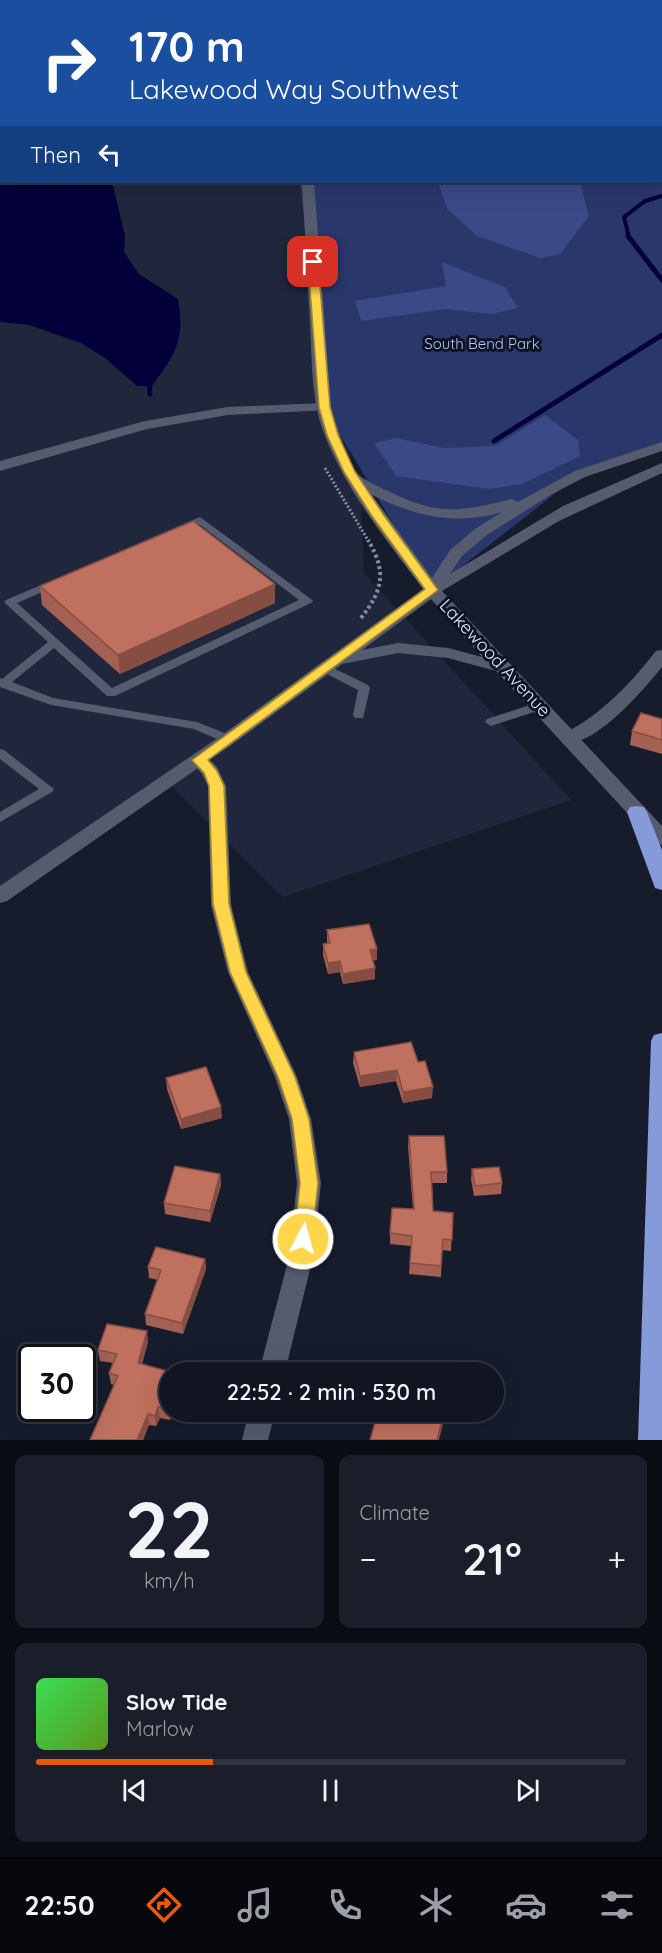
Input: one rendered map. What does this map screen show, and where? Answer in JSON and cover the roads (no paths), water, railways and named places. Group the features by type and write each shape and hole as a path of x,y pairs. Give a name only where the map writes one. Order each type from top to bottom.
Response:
{"highway":[{"path":"637,812 659,867 662,882"},
{"path":"651,1440 662,1041"}],"street":[{"name":"Lakewood Avenue","path":"308,183 324,407 332,435 354,478 378,516 432,590 662,838"},
{"path":"0,466 145,424 228,411 324,407"},
{"path":"432,590 456,553 481,532 547,491 580,474 662,446"},
{"path":"0,896 199,760 432,590 462,576 536,528 594,495 662,468"},
{"path":"354,478 407,507 447,516 490,512 547,491"},
{"path":"330,664 398,648 448,653 502,668"},
{"path":"569,738 599,720 639,685 662,656"},
{"path":"199,760 210,771 217,786 221,904 238,972 290,1088 300,1119 309,1183 301,1257 275,1362"},
{"path":"255,1440 260,1422"}],"lane":[{"path":"200,520 308,601 111,693 55,642 10,602 200,520"},
{"path":"2,683 55,642"},
{"path":"330,664 364,688 359,715"},
{"path":"2,683 51,701 197,726 228,739"},
{"path":"491,722 539,706"},
{"path":"0,753 48,789 0,818"}],"waterway":[{"path":"629,237 624,217 645,201 662,196"},
{"path":"628,236 662,280"},
{"path":"494,441 662,335"},
{"path":"149,379 150,394"}],"park label":[{"name":"South Bend Park","path":"482,344"}]}
